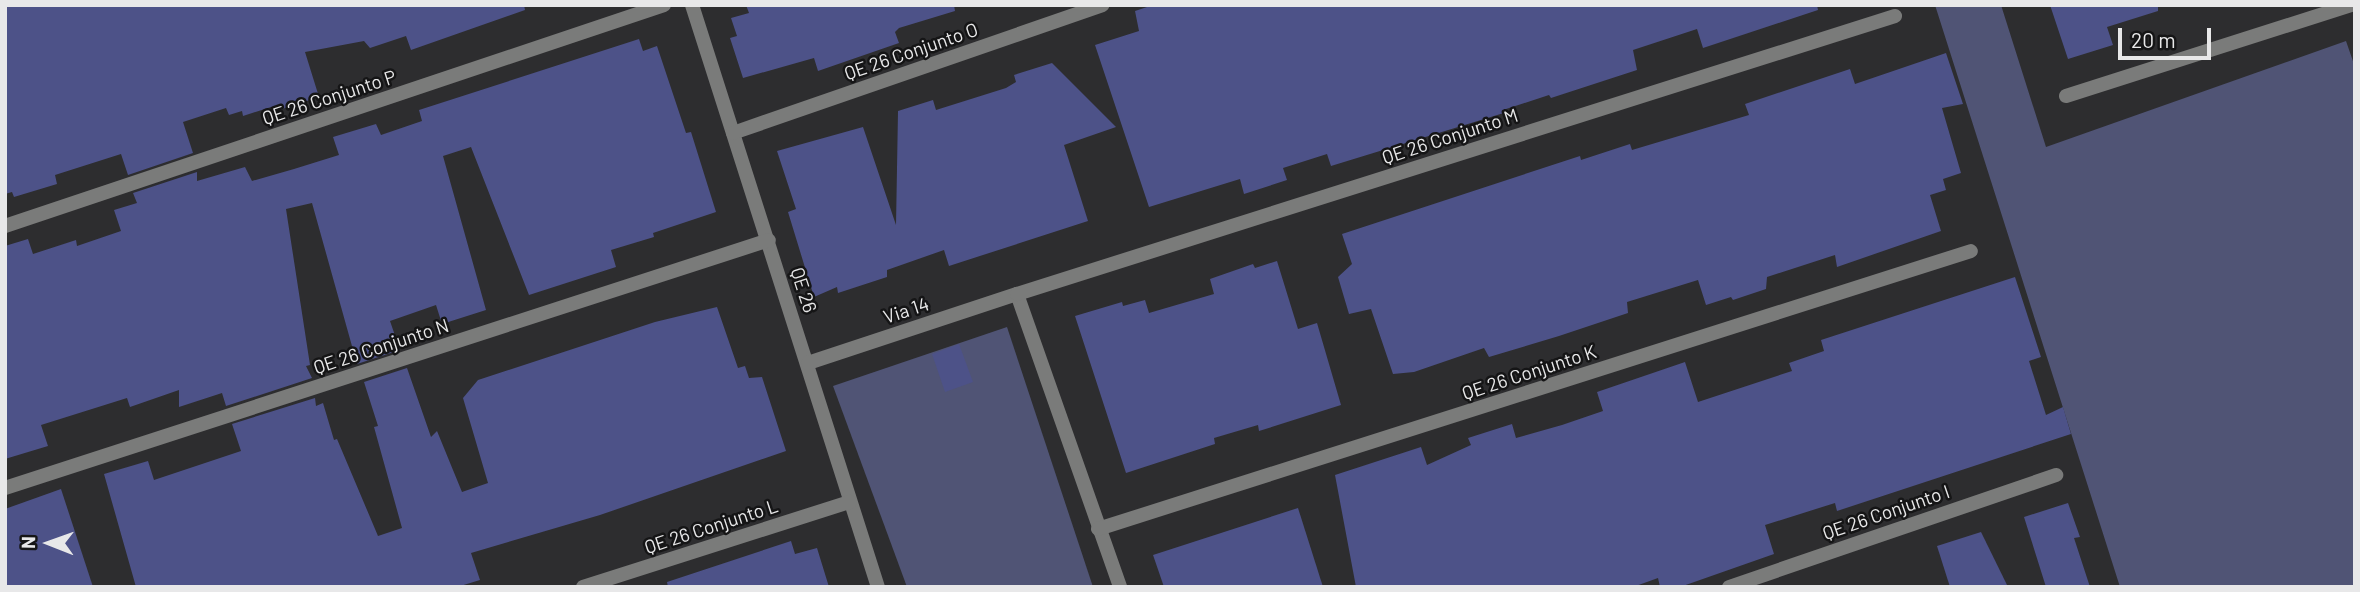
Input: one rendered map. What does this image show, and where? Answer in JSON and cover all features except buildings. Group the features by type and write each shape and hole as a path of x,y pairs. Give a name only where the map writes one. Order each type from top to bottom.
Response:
{"street":[{"name":"QE 26 Conjunto P","path":"5,226 664,5"},
{"name":"QE 26","path":"692,5 878,587"},
{"name":"QE 26 Conjunto O","path":"733,133 1102,5"},
{"path":"2066,96 2352,5"},
{"name":"QE 26 Conjunto M","path":"1017,294 1895,16"},
{"name":"QE 26 Conjunto N","path":"5,488 769,240"},
{"name":"QE 26 Conjunto K","path":"1098,529 1971,251"},
{"path":"1017,294 1120,587"},
{"name":"Via 14","path":"808,363 1017,294"},
{"name":"QE 26 Conjunto I","path":"1729,587 2056,475"},
{"name":"QE 26 Conjunto L","path":"583,587 850,502"}],"shaded area":[{"path":"1935,5 2001,5 2046,147 2346,41 2355,67 2355,587 2120,587"},
{"path":"1007,327 1093,587 907,587 833,386"}]}
